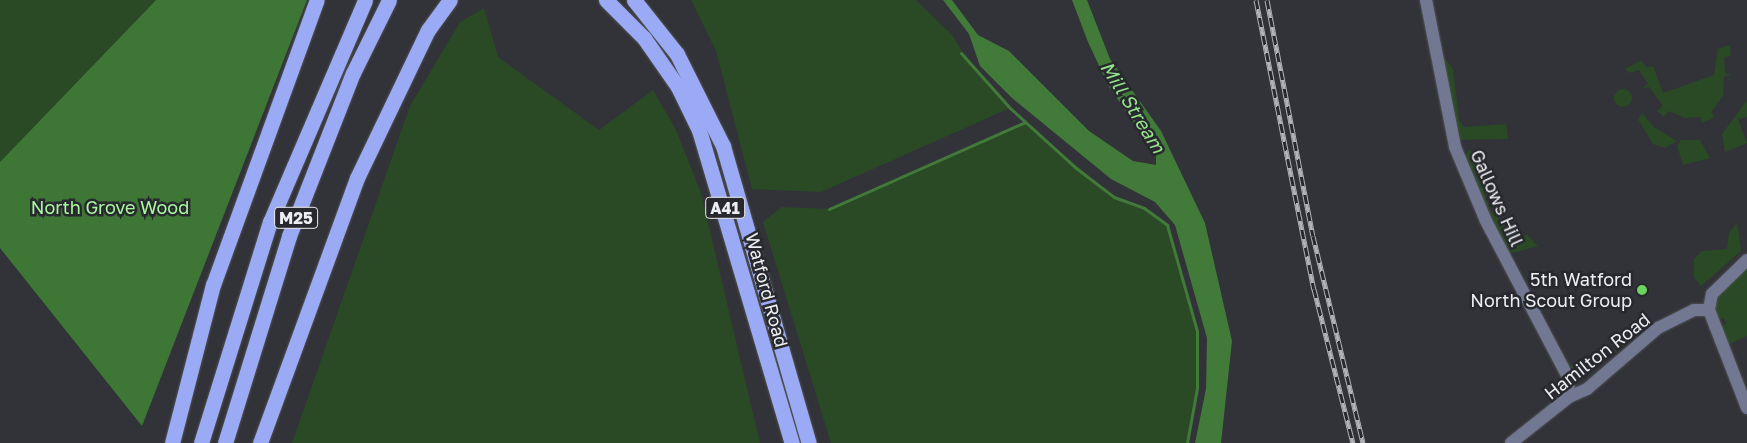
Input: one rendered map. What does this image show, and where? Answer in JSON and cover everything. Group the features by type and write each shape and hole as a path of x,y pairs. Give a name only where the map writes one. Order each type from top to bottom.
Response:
{"highway":[{"path":"172,443 213,285 317,0"},
{"name":"M25","path":"201,443 270,222 365,0"},
{"name":"M25","path":"225,443 289,236 353,74 389,0"},
{"name":"M25","path":"260,443 357,178 428,30 450,0"},
{"name":"Watford Road","path":"606,0 644,38 678,87 699,130 792,443"},
{"name":"Watford Road","path":"634,0 677,54 723,146 810,443"}],"street":[{"name":"Gallows Hill","path":"1426,0 1455,147 1486,221 1568,377 1569,397"},
{"path":"1747,260 1710,304 1747,408"},
{"name":"Hamilton Road","path":"1511,443 1569,397 1581,393 1658,328 1710,304"}],"shaded area":[{"path":"0,0 156,0 0,162"},
{"path":"691,0 916,0 952,35 970,64 1010,108 821,192 752,189 716,51"},
{"path":"484,8 498,57 599,130 653,90 676,130 701,193 760,443 292,443 410,106 460,22"},
{"path":"1730,45 1731,56 1724,57 1725,73 1732,75 1724,76 1723,96 1711,112 1715,117 1702,123 1700,117 1685,118 1669,111 1664,117 1657,111 1663,106 1649,87 1641,89 1648,84 1639,70 1629,73 1625,69 1641,60 1647,68 1653,66 1663,93 1714,75 1718,49"},
{"path":"1442,55 1453,69 1459,120 1464,127 1506,124 1508,139 1459,140"},
{"path":"1619,89 1627,89 1632,94 1630,105 1619,107 1614,102 1614,94"},
{"path":"1747,100 1747,117 1738,119 1747,143 1725,152 1722,134"},
{"path":"1642,113 1655,128 1677,141 1665,148 1653,144 1638,119"},
{"path":"1025,122 1114,197 1144,208 1167,225 1197,331 1197,388 1187,443 831,443 763,222 782,207 829,209"},
{"path":"1681,140 1700,140 1710,158 1683,165 1677,146"},
{"path":"1470,149 1490,210 1518,240 1527,234 1538,246 1513,253 1506,251 1464,156"},
{"path":"1737,222 1741,251 1701,286 1694,278 1694,259 1701,251 1727,249 1729,233"},
{"path":"1747,267 1747,336 1727,345 1720,327 1726,324 1724,318 1717,320 1716,305 1720,293"},
{"path":"1630,340 1579,382 1577,381 1566,358 1574,368 1588,371"}],"green space":[{"name":"North Grove Wood","path":"156,0 307,0 142,426 0,248 0,162"}],"water":[{"name":"Mill Stream","path":"943,0 952,0 978,35 1009,51 1089,131 1133,161 1156,165 1156,154 1109,87 1088,42 1072,0 1087,0 1110,59 1161,131 1205,223 1232,341 1221,443 1195,443 1206,389 1207,338 1175,225 1155,202 1111,179 1012,98 980,66 969,34"}],"waterway":[{"path":"961,53 1010,108 1076,168 1114,197 1144,208 1167,225 1197,331 1197,388 1187,443"},
{"path":"829,209 1025,122"}],"railway":[{"path":"1256,0 1314,289 1353,443"},
{"path":"1267,0 1313,236 1363,443"}],"place":[{"name":"5th Watford North Scout Group","path":"1642,290"}]}
